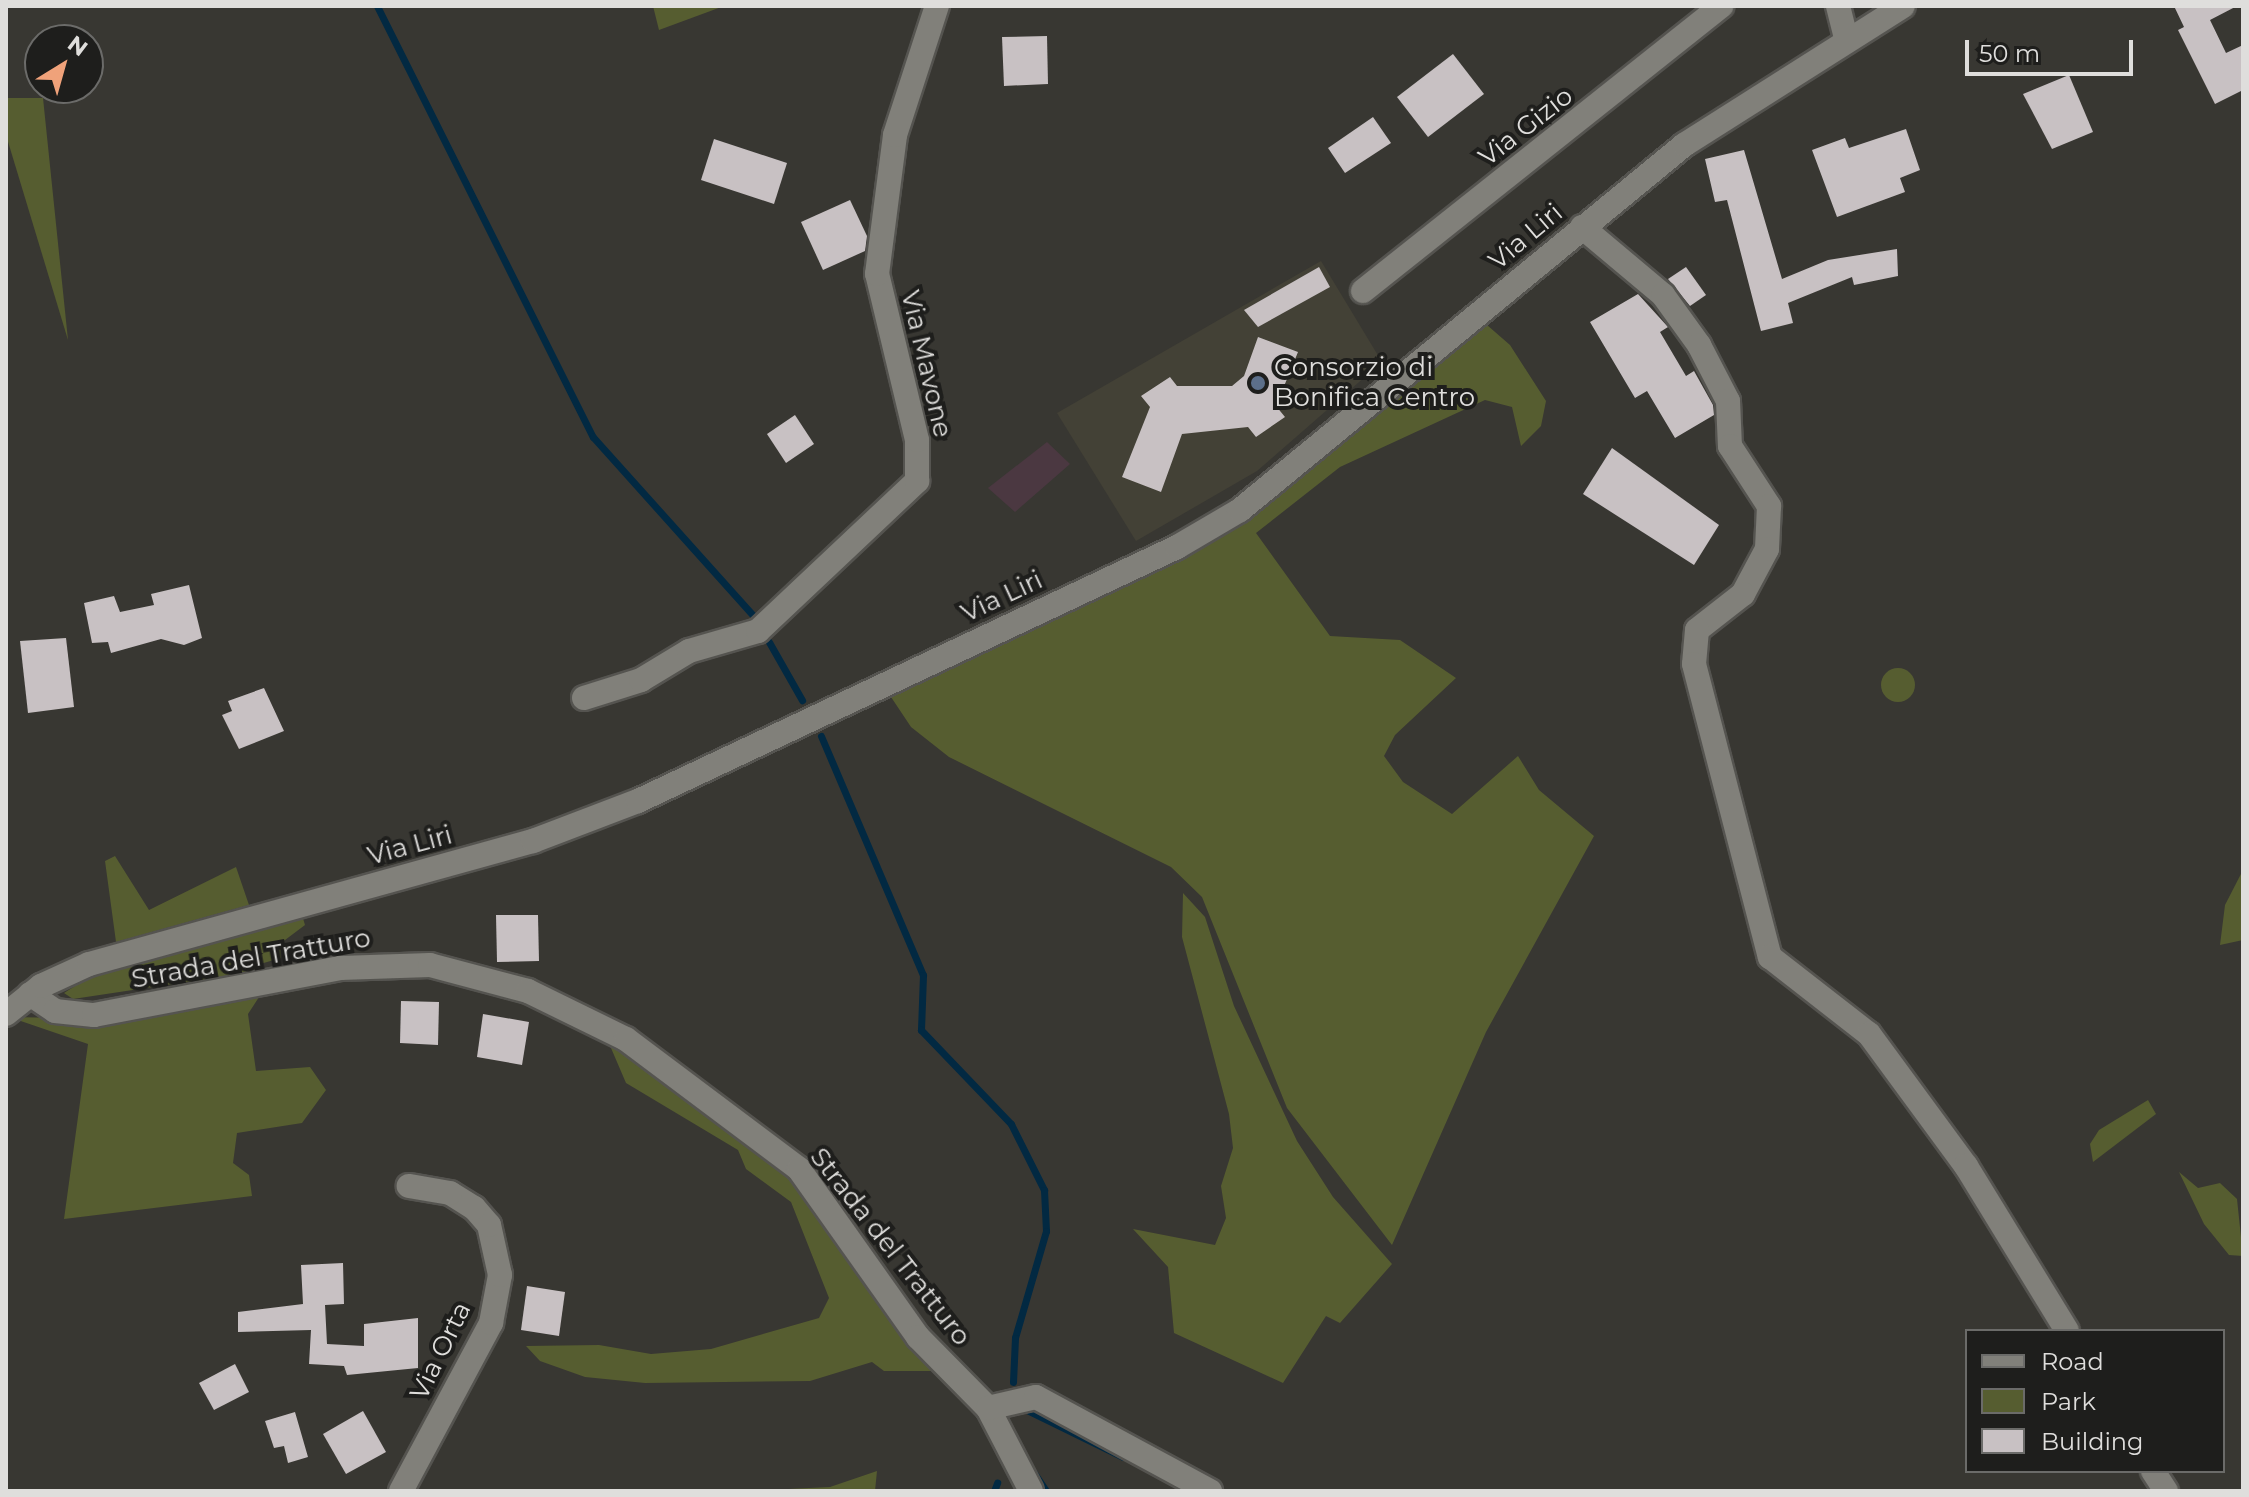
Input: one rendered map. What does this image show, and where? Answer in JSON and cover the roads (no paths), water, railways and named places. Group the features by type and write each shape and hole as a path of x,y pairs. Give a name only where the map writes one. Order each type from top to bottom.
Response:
{"street":[{"name":"Via Mavone","path":"584,698 641,680 689,651 758,631 917,481 917,440 877,274 895,135 937,6"},
{"name":"Via Gizio","path":"1363,291 1721,6"},
{"path":"1838,6 1846,38"},
{"name":"Via Liri","path":"6,1014 30,994 89,964 533,841 638,801 1177,547 1240,510 1684,145 1846,38 1903,6"},
{"path":"1582,227 1663,295 1699,345 1728,401 1730,446 1769,506 1767,549 1743,594 1697,630 1694,664 1770,957 1869,1034 1966,1166 2066,1329"},
{"name":"Strada del Tratturo","path":"30,994 55,1011 94,1015 391,963 430,965 528,991 626,1039 799,1169 918,1337 988,1408 1031,1491"},
{"name":"Via Orta","path":"401,1491 491,1323 500,1275 489,1225 474,1208 450,1193 409,1186"},
{"path":"988,1408 1036,1397 1210,1491"},
{"path":"2154,1473 2166,1491"}],"waterway":[{"path":"377,6 593,437 752,614"},
{"path":"769,642 802,700"},
{"path":"821,736 923,975 921,1030 1011,1124 1044,1190 1046,1231 1015,1338 1013,1382"},
{"path":"1023,1408 1123,1457"},
{"path":"1034,1473 1046,1491"},
{"path":"994,1491 997,1483"}],"place":[{"name":"Consorzio di Bonifica Centro","path":"1258,383"}]}
